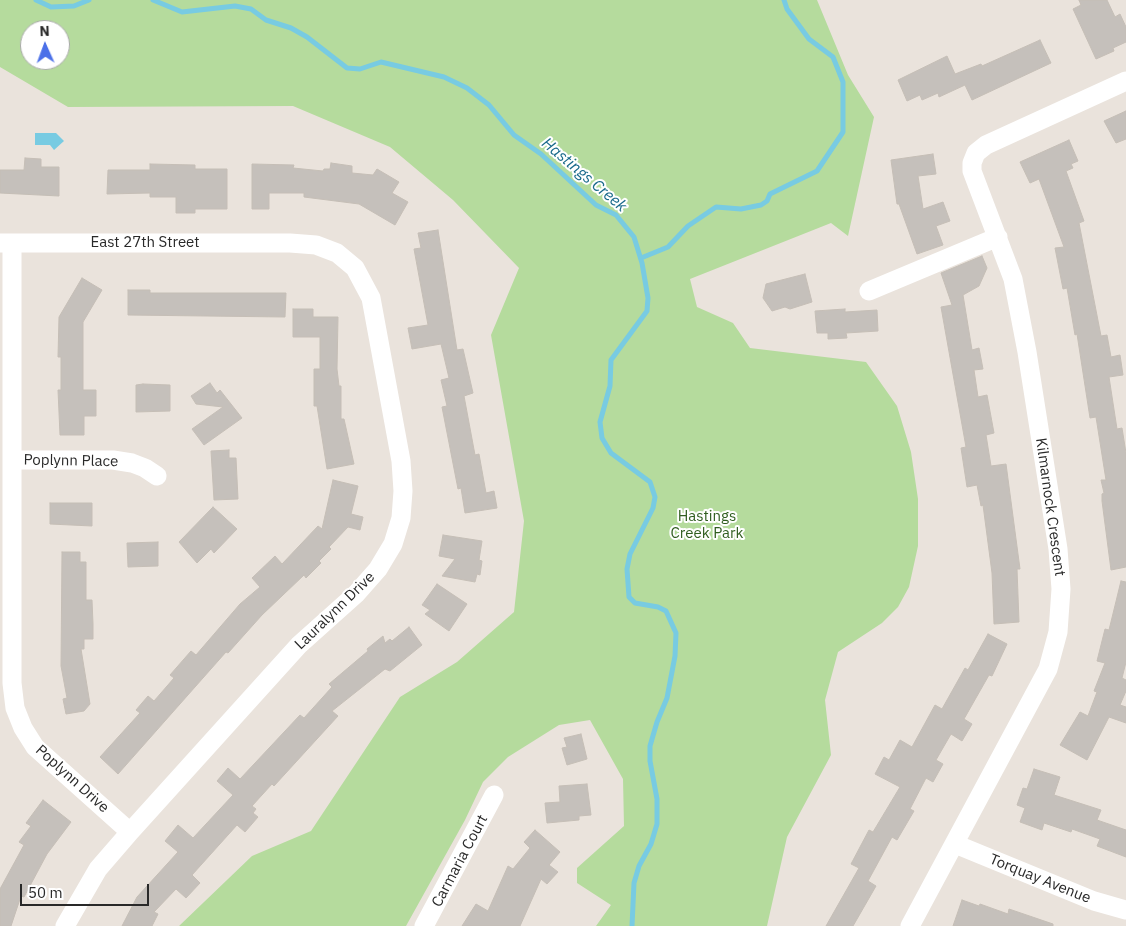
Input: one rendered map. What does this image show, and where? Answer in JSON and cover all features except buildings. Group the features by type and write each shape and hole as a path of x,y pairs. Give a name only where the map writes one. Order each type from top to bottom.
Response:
{"street":[{"name":"Kilmarnock Crescent","path":"910,926 1048,669 1058,632 1061,589 1058,549 1027,352 1013,279 972,170 972,163 976,153 986,145 1126,81"},
{"path":"869,291 998,237"},
{"name":"East 27th Street","path":"6,243 290,244"},
{"name":"Poplynn Drive","path":"6,243 12,460 12,683 15,708 23,728 35,747 130,832"},
{"name":"Lauralynn Drive","path":"65,926 98,869 299,645 356,594 378,569 393,544 401,518 403,491 401,461 371,298 355,268 337,253 316,245 290,244"},
{"name":"Poplynn Place","path":"12,460 112,460 132,463 146,468 157,476"},
{"name":"Carmaria Court","path":"424,926 494,795"},
{"name":"Torquay Avenue","path":"955,844 1094,901 1126,910"}],"green space":[{"name":"Hastings Creek Park","path":"0,0 817,0 848,75 874,117 848,236 831,223 690,279 697,307 733,323 750,348 866,362 897,406 911,452 918,499 918,546 909,587 898,607 882,623 838,652 825,700 831,755 787,837 767,926 596,926 611,905 577,883 577,868 624,826 623,779 590,720 559,725 508,757 483,782 465,820 406,926 179,926 252,856 311,831 400,697 457,662 514,612 524,521 491,335 519,268 453,200 390,147 293,106 68,107 0,67"}],"water":[{"path":"35,133 56,133 64,141 54,150 50,145 35,145"}],"waterway":[{"name":"Hastings Creek","path":"36,0 51,7 74,6 89,0"},
{"name":"Hastings Creek","path":"153,0 182,12 235,6 251,9 266,20 291,28 307,37 347,68 360,69 381,62 444,77 467,88 489,105 514,135 541,154 596,205 616,215 634,237 642,263 648,298 647,311 611,360 610,386 600,422 602,438 611,453 650,482 655,497 653,508 630,554 627,569 629,597 635,603 658,607 666,611 676,633 675,656 667,698 650,746 650,761 657,799 657,824 651,844 639,866 634,883 632,926"},
{"path":"641,258 668,247 688,226 716,207 741,209 761,205 767,201 770,194 817,171 843,132 843,82 833,57 809,39 787,9 784,0"}]}
